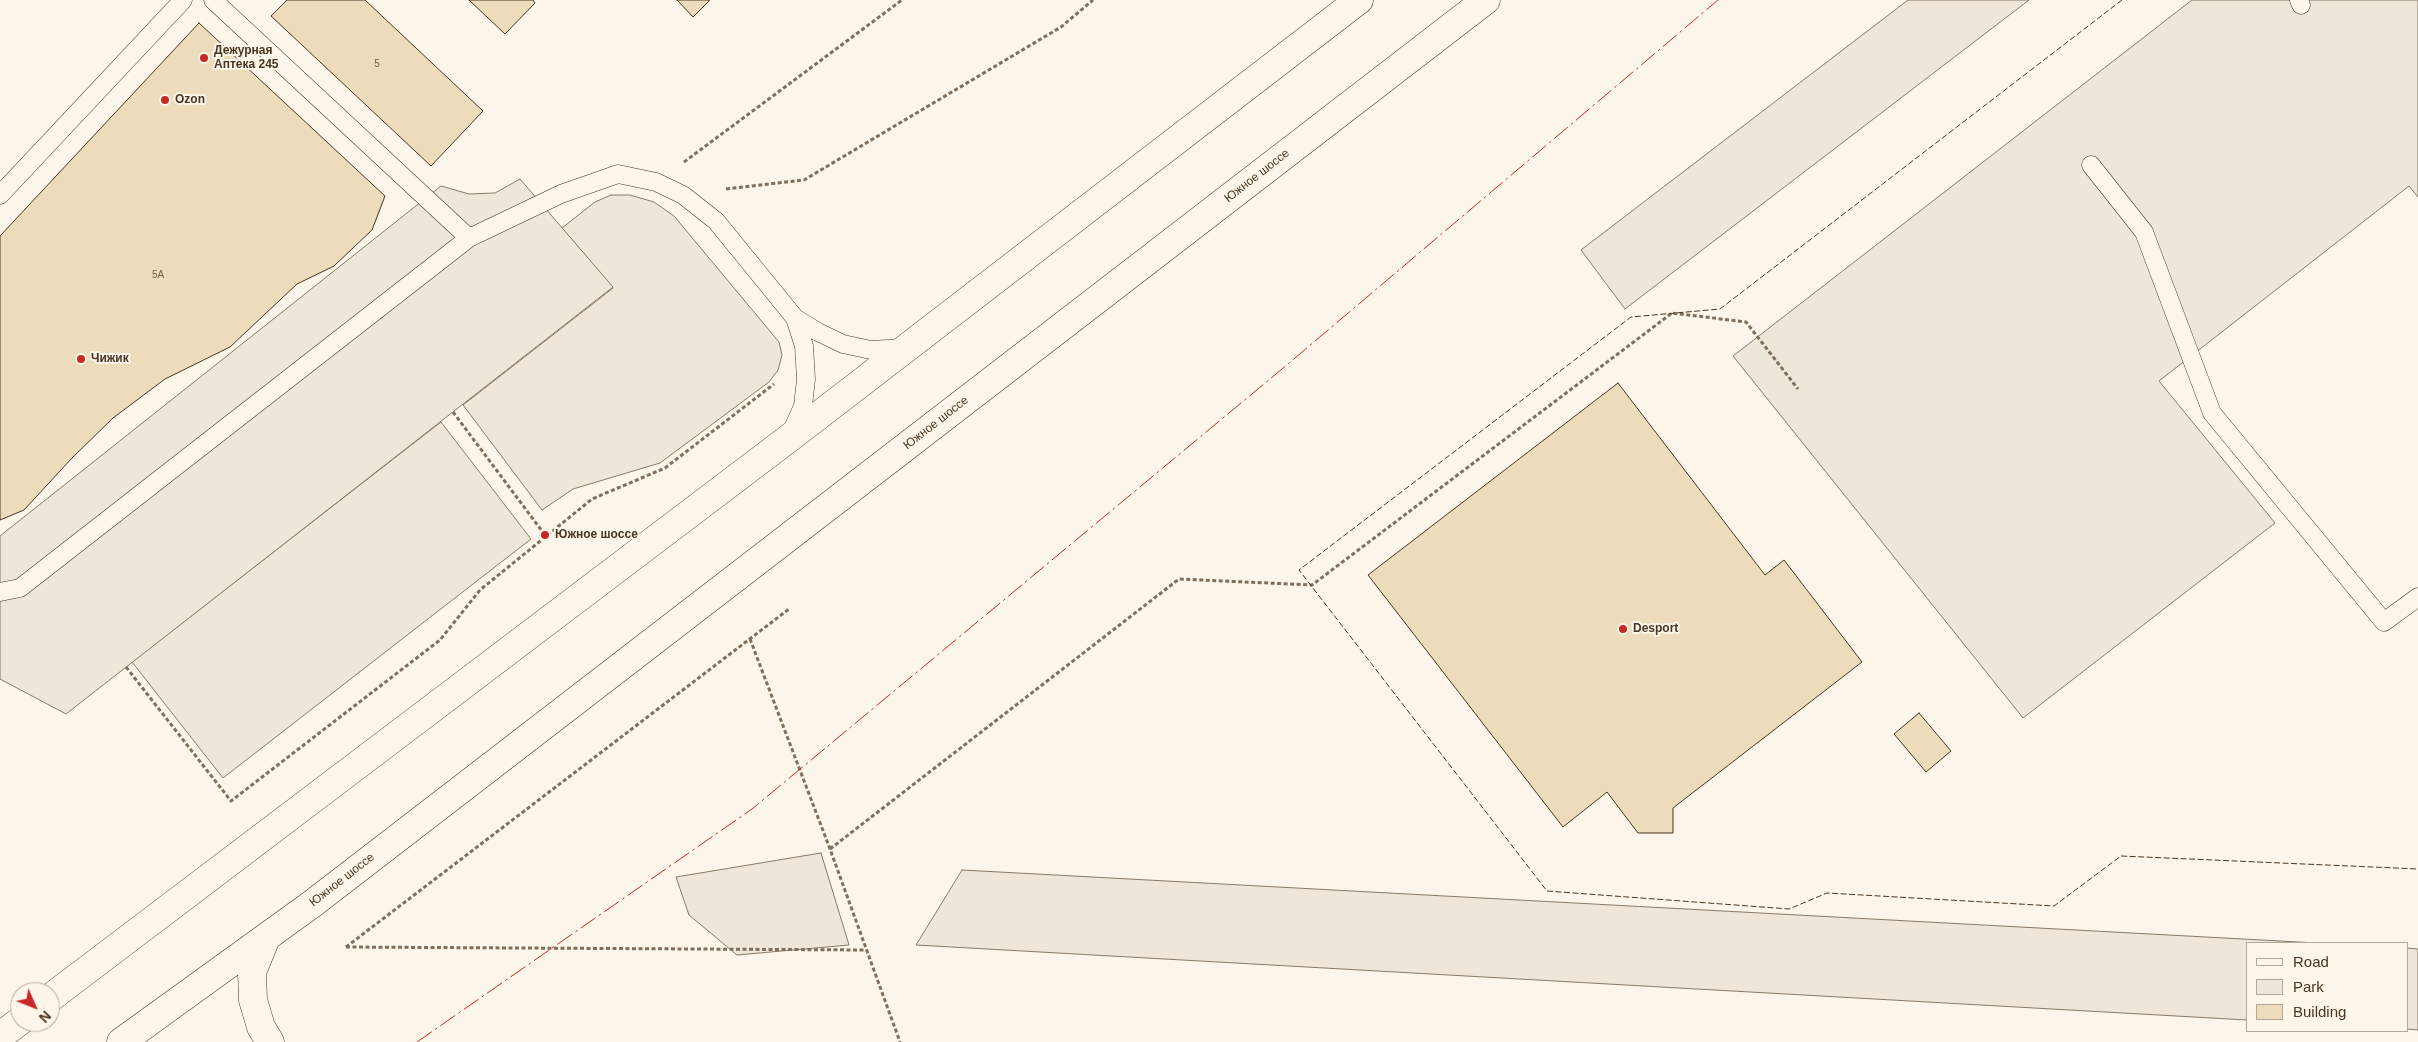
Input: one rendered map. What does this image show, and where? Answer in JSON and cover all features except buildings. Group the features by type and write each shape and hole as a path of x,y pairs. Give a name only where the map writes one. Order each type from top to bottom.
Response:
{"main road":[{"path":"60,990 788,439 1359,0"},
{"name":"Южное шоссе","path":"121,1042 266,938 1486,0"},
{"path":"266,938 252,972 252,1000 261,1027 270,1042"}],"lane":[{"path":"0,195 183,0"},
{"path":"213,0 469,238"},
{"path":"2091,165 2144,232 2212,413 2384,622 2418,598"},
{"path":"0,592 20,588 469,238 562,194 618,174 656,182 683,195 716,221 795,318 818,332 844,344 871,350 907,348"},
{"path":"788,439 803,406 806,379 804,346 795,318"}],"path":[{"path":"656,182 902,0"},
{"path":"683,195 804,180 1061,27 1093,0"},
{"path":"830,848 1179,579 1312,585 1672,313 1746,322 1798,389"},
{"path":"126,667 231,800 440,640 480,590 545,535 592,499 665,468 775,383"},
{"path":"453,412 545,535"},
{"path":"789,609 346,947 866,950"},
{"path":"750,639 830,848 900,1042"}],"green space":[{"path":"1908,0 2029,0 1625,309 1581,250"},
{"path":"611,195 630,195 654,202 674,216 779,342 782,355 778,370 769,382 660,463 573,489 542,510 463,405 613,288 562,228 595,202"},
{"path":"441,422 531,539 223,778 132,662"},
{"path":"821,853 849,945 737,955 689,915 676,877"},
{"path":"962,870 2298,942 2246,942 2246,1020 916,945"},
{"path":"2408,948 2418,949 2418,1030 2408,1029"}],"shaded area":[{"path":"2192,0 2418,0 2418,197 2409,186 2159,381 2275,523 2023,718 1733,356"},
{"path":"520,179 613,287 66,714 0,679 0,536 441,186 469,194 495,193"}],"fence":[{"path":"2122,0 1720,309 1631,317 1299,570 1547,891 1789,909 1827,893 2054,906 2121,856 2418,869"}],"power":[{"path":"417,1042 752,809 1282,369 1718,0"}],"place":[{"name":"Дежурная Аптека 245","path":"204,58"},
{"name":"Ozon","path":"165,100"},
{"name":"Чижик","path":"81,359"},
{"name":"Южное шоссе","path":"545,535"},
{"name":"Desport","path":"1623,629"}]}
